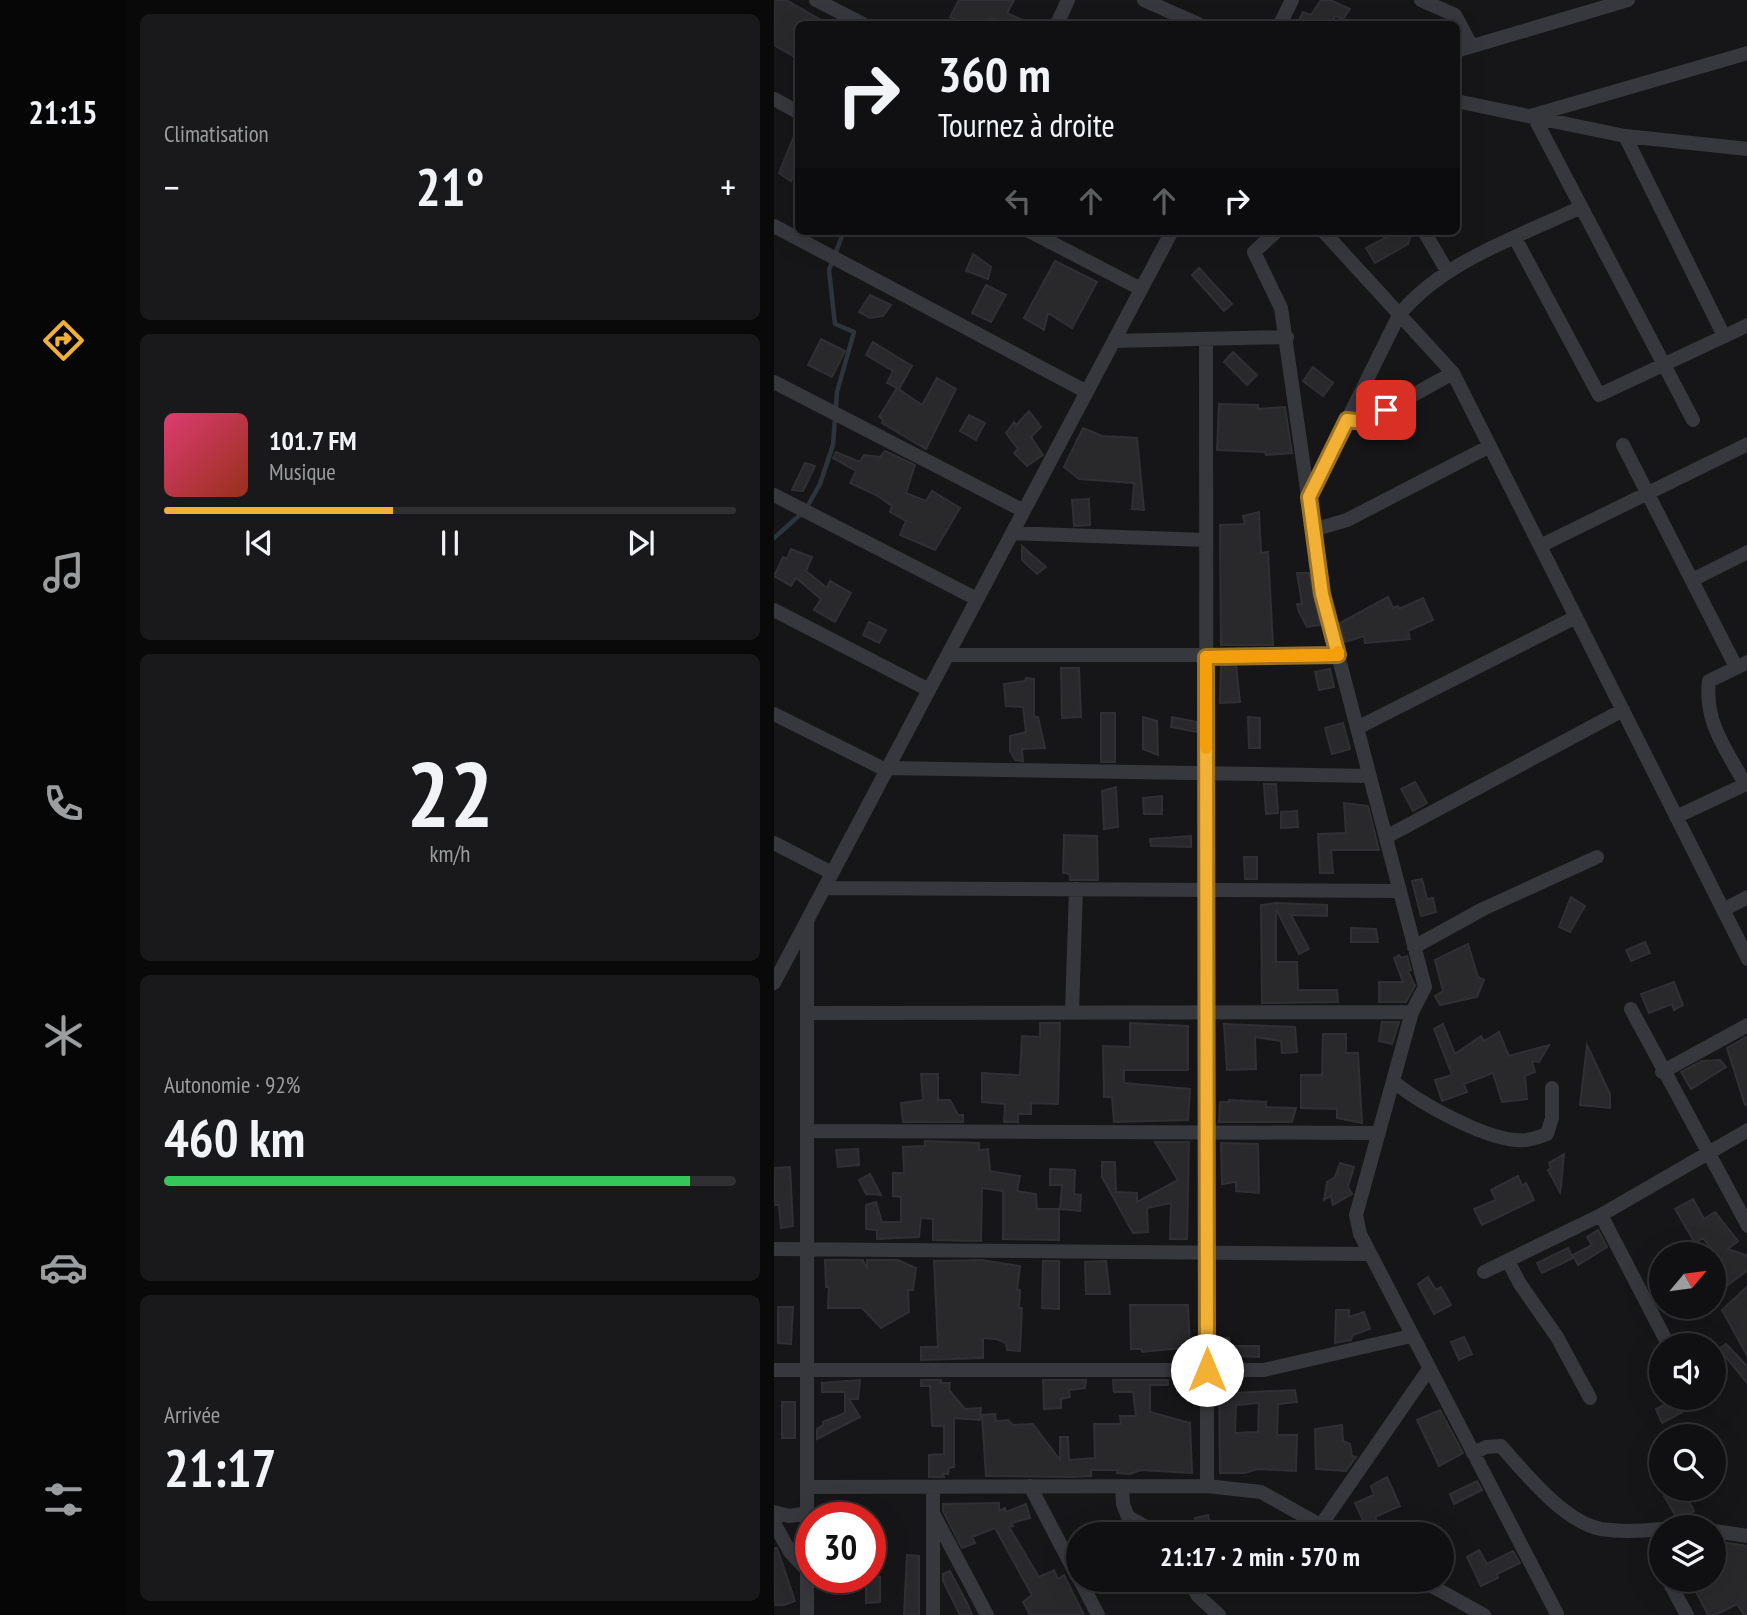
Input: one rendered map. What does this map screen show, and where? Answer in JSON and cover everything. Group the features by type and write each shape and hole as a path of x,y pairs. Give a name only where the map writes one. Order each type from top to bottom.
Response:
{"street":[{"path":"816,0 857,21"},
{"path":"1058,21 1068,0"},
{"path":"1144,0 1191,21"},
{"path":"1282,21 1292,0"},
{"path":"1421,0 1455,15 1458,21"},
{"path":"1460,49 1628,0"},
{"path":"1460,24 1471,45"},
{"path":"1533,116 1748,53"},
{"path":"774,99 795,110"},
{"path":"1460,102 1625,136 1748,149"},
{"path":"1533,116 1693,420"},
{"path":"1625,136 1724,336"},
{"path":"1309,497 1399,315 1413,297 1447,271 1581,207"},
{"path":"774,226 1087,392"},
{"path":"1037,235 1141,289"},
{"path":"776,974 807,921 1170,235"},
{"path":"1273,235 1255,252 1281,308 1287,337 1322,594 1425,987 1412,1012 1356,1215 1369,1254 1557,1614"},
{"path":"1327,235 1453,373 1748,959"},
{"path":"1426,235 1447,271"},
{"path":"1515,238 1599,395 1748,325"},
{"path":"1114,341 1287,337"},
{"path":"1206,339 1207,1486"},
{"path":"1347,420 1364,422 1453,373"},
{"path":"774,382 1024,510"},
{"path":"1540,545 1748,444"},
{"path":"1623,445 1692,580 1742,665 1709,681 1707,700 1708,714 1746,783 1676,817"},
{"path":"1313,530 1347,520 1490,446"},
{"path":"774,495 977,599"},
{"path":"1012,533 1206,540"},
{"path":"1692,580 1748,551"},
{"path":"774,610 929,690"},
{"path":"1357,728 1576,617"},
{"path":"948,655 1338,655"},
{"path":"1386,837 1623,710"},
{"path":"774,714 887,769 1370,776"},
{"path":"774,843 832,873"},
{"path":"1414,947 1483,909 1597,857"},
{"path":"824,888 1400,891"},
{"path":"1073,1012 1076,889"},
{"path":"1723,910 1748,897"},
{"path":"807,921 808,1502"},
{"path":"1631,1009 1707,1156 1748,1226"},
{"path":"807,1013 1412,1012"},
{"path":"1662,1072 1748,1026"},
{"path":"1393,1081 1413,1098 1441,1114 1496,1135 1525,1141 1547,1134 1552,1118 1552,1088"},
{"path":"1484,1272 1601,1215 1748,1130"},
{"path":"807,1131 1379,1133"},
{"path":"1601,1215 1662,1333"},
{"path":"774,1249 1207,1255 1369,1254"},
{"path":"1508,1261 1520,1284 1557,1337 1590,1398"},
{"path":"774,1370 1264,1370 1411,1336"},
{"path":"1323,1522 1429,1369"},
{"path":"1473,1453 1486,1447 1500,1446 1532,1481 1577,1520 1600,1529 1649,1529"},
{"path":"1030,1486 1066,1554"},
{"path":"1122,1486 1123,1504 1128,1517 1137,1522"},
{"path":"807,1487 1207,1486 1260,1492 1315,1522"},
{"path":"933,1487 933,1615"},
{"path":"774,1512 795,1515"},
{"path":"933,1513 987,1615"},
{"path":"774,1523 795,1557"},
{"path":"1726,1533 1748,1536"},
{"path":"1086,1592 1098,1615"},
{"path":"1197,1592 1219,1615"},
{"path":"1442,1592 1484,1615"},
{"path":"1674,1592 1686,1615"},
{"path":"807,1593 807,1615"}],"building":[{"path":"774,0 786,0 823,21 795,21 795,57 774,45"},
{"path":"959,0 1014,0 1007,13 1024,21 997,21 989,17 987,21 958,21 950,17"},
{"path":"1321,0 1330,0 1350,9 1343,19 1335,16 1333,21 1298,21 1303,12 1311,15"},
{"path":"795,133 795,173 791,181 779,173"},
{"path":"1390,235 1411,235 1408,244 1375,263 1366,248"},
{"path":"973,254 991,267 988,279 966,271"},
{"path":"1055,261 1097,282 1072,328 1048,313 1044,330 1024,318"},
{"path":"1199,268 1232,304 1224,311 1192,275"},
{"path":"986,285 1006,295 991,322 972,313"},
{"path":"870,295 891,305 883,316 870,318 859,312"},
{"path":"821,339 845,351 832,377 808,365"},
{"path":"873,342 912,366 899,389 887,383 893,371 866,355"},
{"path":"1233,352 1257,375 1247,385 1224,362"},
{"path":"1313,367 1333,383 1323,396 1303,381"},
{"path":"937,378 956,389 926,449 882,423 883,420 879,417 897,388 922,405"},
{"path":"1219,404 1258,405 1258,409 1285,407 1292,453 1266,455 1265,452 1217,450"},
{"path":"1029,411 1041,427 1031,437 1043,455 1027,466 1014,453 1018,449 1006,433 1014,422 1016,425"},
{"path":"969,415 985,423 976,440 960,431"},
{"path":"1083,428 1102,436 1137,438 1144,510 1132,509 1134,483 1079,479 1064,467"},
{"path":"885,451 915,465 906,493 926,501 932,491 960,508 935,550 900,535 906,521 890,512 892,506 876,495 850,483 856,471 833,458 836,452 860,462 864,455 880,457"},
{"path":"805,463 815,466 803,491 792,490"},
{"path":"1089,499 1090,525 1074,526 1072,500"},
{"path":"1259,512 1261,553 1268,552 1273,645 1221,645 1220,525 1245,524 1243,516"},
{"path":"1022,546 1046,567 1037,574 1022,560"},
{"path":"791,549 812,557 806,571 827,588 830,581 851,593 835,622 814,610 821,599 796,578 791,586 774,576 783,557 787,559"},
{"path":"1297,573 1309,573 1320,625 1307,627 1299,612 1297,604 1302,604"},
{"path":"1388,597 1393,608 1398,606 1399,609 1423,598 1433,620 1408,631 1410,639 1365,643 1364,636 1345,642 1340,623"},
{"path":"869,622 886,630 879,643 863,635"},
{"path":"1221,665 1236,665 1240,702 1220,703"},
{"path":"1061,668 1079,668 1081,717 1062,718"},
{"path":"1330,669 1334,687 1319,690 1315,672"},
{"path":"1026,678 1034,679 1034,717 1038,717 1045,748 1022,749 1023,761 1015,760 1010,751 1010,736 1026,732 1023,707 1006,706 1004,684 1025,681"},
{"path":"1101,713 1115,713 1115,762 1101,762"},
{"path":"1143,717 1157,721 1158,755 1143,749"},
{"path":"1172,717 1197,722 1197,732 1171,727"},
{"path":"1248,717 1260,718 1260,748 1249,748"},
{"path":"1343,723 1350,749 1332,754 1325,728"},
{"path":"1415,782 1427,803 1413,811 1401,789"},
{"path":"1264,784 1276,784 1278,813 1266,814"},
{"path":"1116,787 1118,827 1104,829 1102,791"},
{"path":"1162,796 1162,814 1144,814 1143,798"},
{"path":"1344,803 1368,806 1379,850 1331,850 1333,873 1320,873 1318,834 1346,833"},
{"path":"1297,811 1298,827 1281,828 1281,812"},
{"path":"1064,835 1097,836 1098,880 1070,880 1070,874 1063,873"},
{"path":"1191,836 1191,847 1151,846 1150,839"},
{"path":"1244,857 1257,857 1257,879 1245,879"},
{"path":"1422,879 1427,899 1433,898 1436,912 1421,916 1412,881"},
{"path":"1571,897 1585,906 1570,932 1559,927"},
{"path":"1261,905 1327,905 1327,916 1291,915 1309,949 1299,954 1276,909 1276,962 1297,962 1298,990 1337,990 1338,1002 1262,1003"},
{"path":"1351,928 1376,929 1378,942 1351,942"},
{"path":"1645,942 1650,953 1631,961 1626,950"},
{"path":"1468,944 1478,977 1484,980 1477,997 1440,1005 1435,996 1443,991 1435,960"},
{"path":"1399,955 1401,958 1407,956 1411,970 1408,971 1415,986 1406,1002 1379,1002 1379,982 1403,982 1394,958"},
{"path":"1674,982 1683,1005 1674,1010 1672,1004 1649,1013 1641,994"},
{"path":"1382,1022 1399,1022 1392,1044 1379,1041"},
{"path":"1040,1023 1060,1023 1058,1104 1031,1103 1031,1114 1018,1114 1018,1122 1004,1122 1005,1104 982,1102 982,1073 1020,1075 1022,1036 1040,1037"},
{"path":"1130,1023 1188,1026 1188,1070 1124,1070 1124,1083 1190,1089 1188,1120 1114,1122 1112,1097 1104,1097 1103,1046 1130,1047"},
{"path":"1224,1024 1295,1027 1297,1052 1282,1053 1281,1041 1255,1037 1256,1069 1227,1070"},
{"path":"1443,1024 1455,1054 1481,1036 1484,1041 1499,1032 1509,1056 1549,1045 1539,1062 1532,1061 1535,1072 1525,1076 1527,1099 1502,1102 1493,1073 1464,1084 1467,1092 1442,1101 1435,1080 1452,1075 1434,1029"},
{"path":"1323,1034 1346,1034 1346,1053 1358,1053 1362,1123 1337,1118 1337,1109 1301,1108 1301,1075 1322,1075"},
{"path":"1748,1036 1748,1104 1745,1105 1727,1048"},
{"path":"1587,1045 1610,1094 1610,1108 1580,1105"},
{"path":"1720,1060 1726,1067 1691,1089 1681,1072 1702,1061"},
{"path":"921,1074 938,1074 938,1100 950,1100 958,1115 963,1115 963,1122 903,1122 901,1103 923,1100"},
{"path":"1220,1102 1266,1102 1266,1107 1296,1108 1292,1122 1219,1122"},
{"path":"925,1141 979,1143 979,1150 988,1149 990,1171 1020,1176 1017,1191 1036,1194 1037,1209 1059,1209 1059,1240 1003,1239 1003,1191 982,1188 981,1241 933,1240 933,1219 921,1218 919,1237 877,1239 877,1230 866,1229 866,1205 876,1202 882,1222 901,1222 901,1197 893,1196 893,1173 904,1173 903,1147 925,1146"},
{"path":"1155,1142 1189,1142 1187,1239 1170,1239 1171,1203 1147,1208 1148,1232 1133,1233 1102,1177 1102,1162 1115,1162 1116,1192 1137,1193 1137,1202 1178,1180"},
{"path":"1221,1143 1258,1144 1259,1193 1236,1191 1236,1182 1222,1184"},
{"path":"858,1149 859,1165 838,1167 836,1150"},
{"path":"1564,1154 1560,1192 1548,1170 1551,1168 1549,1163"},
{"path":"1340,1163 1354,1167 1348,1187 1352,1194 1333,1205 1331,1196 1324,1200 1327,1182 1335,1177"},
{"path":"790,1167 793,1226 781,1228 779,1205 774,1205 774,1168"},
{"path":"1050,1169 1075,1170 1074,1194 1081,1195 1080,1211 1060,1209 1062,1185 1050,1185"},
{"path":"870,1174 881,1195 866,1194 859,1180"},
{"path":"1518,1176 1522,1186 1526,1183 1534,1200 1482,1225 1474,1209 1496,1200 1491,1190"},
{"path":"1693,1199 1704,1219 1715,1212 1738,1241 1728,1249 1748,1256 1748,1270 1726,1286 1726,1242 1706,1242 1703,1238 1694,1242 1675,1209"},
{"path":"1598,1230 1607,1247 1578,1265 1573,1255 1592,1245 1587,1237"},
{"path":"1568,1248 1573,1258 1542,1273 1537,1263"},
{"path":"825,1260 863,1260 867,1269 867,1260 898,1260 916,1268 913,1290 908,1290 909,1312 881,1328 862,1308 828,1308 829,1287 826,1287"},
{"path":"981,1260 1020,1266 1017,1290 1020,1290 1019,1308 1022,1308 1020,1351 1007,1350 1006,1343 996,1339 983,1338 983,1358 921,1360 921,1347 938,1347 934,1261"},
{"path":"1043,1261 1059,1261 1059,1309 1042,1308"},
{"path":"1106,1261 1110,1294 1086,1294 1085,1262"},
{"path":"1428,1277 1436,1290 1441,1287 1451,1305 1434,1314 1418,1284"},
{"path":"1748,1286 1748,1357 1726,1317 1726,1306"},
{"path":"1130,1305 1188,1305 1190,1347 1142,1352 1141,1349 1131,1349"},
{"path":"778,1307 793,1307 791,1344 778,1343"},
{"path":"1336,1310 1349,1310 1349,1317 1364,1312 1370,1329 1353,1335 1351,1340 1335,1343"},
{"path":"1464,1337 1472,1354 1459,1360 1451,1342"},
{"path":"1221,1338 1229,1338 1230,1346 1259,1346 1259,1357 1235,1356 1235,1360 1221,1360"},
{"path":"1726,1344 1748,1367 1748,1384 1726,1357"},
{"path":"860,1380 858,1399 849,1399 860,1417 817,1439 817,1429 823,1422 845,1413 845,1392 822,1392 822,1383"},
{"path":"921,1380 950,1383 949,1390 965,1409 981,1408 980,1420 954,1418 954,1467 949,1468 948,1474 943,1474 944,1477 929,1477 929,1455 944,1454 944,1426 932,1426 930,1386 921,1386"},
{"path":"1043,1380 1086,1380 1085,1388 1069,1390 1070,1397 1061,1399 1061,1408 1044,1409"},
{"path":"1113,1380 1168,1380 1168,1385 1150,1385 1150,1412 1190,1423 1192,1473 1141,1470 1130,1474 1117,1473 1118,1470 1091,1470 1091,1476 986,1476 982,1415 995,1414 996,1421 1008,1420 1013,1425 1033,1424 1060,1460 1060,1437 1068,1437 1069,1460 1095,1458 1094,1424 1121,1424 1120,1416 1136,1416 1133,1392 1114,1392"},
{"path":"1219,1380 1231,1380 1232,1393 1295,1390 1297,1402 1278,1404 1277,1435 1297,1435 1296,1471 1257,1469 1245,1473 1220,1473","holes":["1259,1403 1258,1432 1235,1433 1236,1405"]},
{"path":"782,1402 795,1402 795,1438 782,1438"},
{"path":"1440,1410 1463,1453 1439,1466 1417,1420"},
{"path":"1656,1410 1686,1410 1662,1423"},
{"path":"1342,1425 1343,1441 1350,1444 1352,1456 1356,1457 1346,1471 1316,1469 1315,1429"},
{"path":"1387,1477 1400,1506 1375,1517 1375,1522 1364,1522 1355,1503 1374,1495 1371,1486"},
{"path":"1477,1481 1482,1490 1454,1504 1450,1494"},
{"path":"1667,1501 1689,1501 1694,1511 1687,1515 1675,1515"},
{"path":"999,1503 999,1511 1005,1508 1006,1512 1026,1504 1030,1518 1011,1523 1013,1526 1009,1527 1039,1577 1054,1570 1058,1579 1064,1575 1066,1592 1072,1592 1084,1615 1030,1615 1023,1602 1032,1595 995,1528 972,1537 975,1543 962,1548 943,1511 943,1504"},
{"path":"1208,1515 1209,1522 1196,1522 1195,1518"},
{"path":"1726,1543 1748,1546 1748,1615 1744,1615 1737,1604 1715,1615 1708,1615 1696,1592 1726,1592"},
{"path":"774,1548 777,1548 795,1601 784,1605 774,1605"},
{"path":"1479,1550 1487,1564 1513,1551 1520,1563 1497,1574 1498,1578 1481,1586 1467,1557"},
{"path":"907,1555 919,1556 919,1615 904,1615"},
{"path":"950,1571 972,1615 960,1615 943,1581 943,1574"},
{"path":"866,1593 880,1593 880,1602 866,1603"}],"waterway":[{"path":"807,507 820,484 833,445 837,392 854,332 835,324 829,270 842,235"},
{"path":"774,538 801,514"}],"slow traffic":[{"path":"1206,748 1206,657 1338,655 1338,652"}],"route":[{"path":"1207,1370 1206,657 1338,655 1322,594 1309,497 1347,420 1364,422 1386,410"}]}
